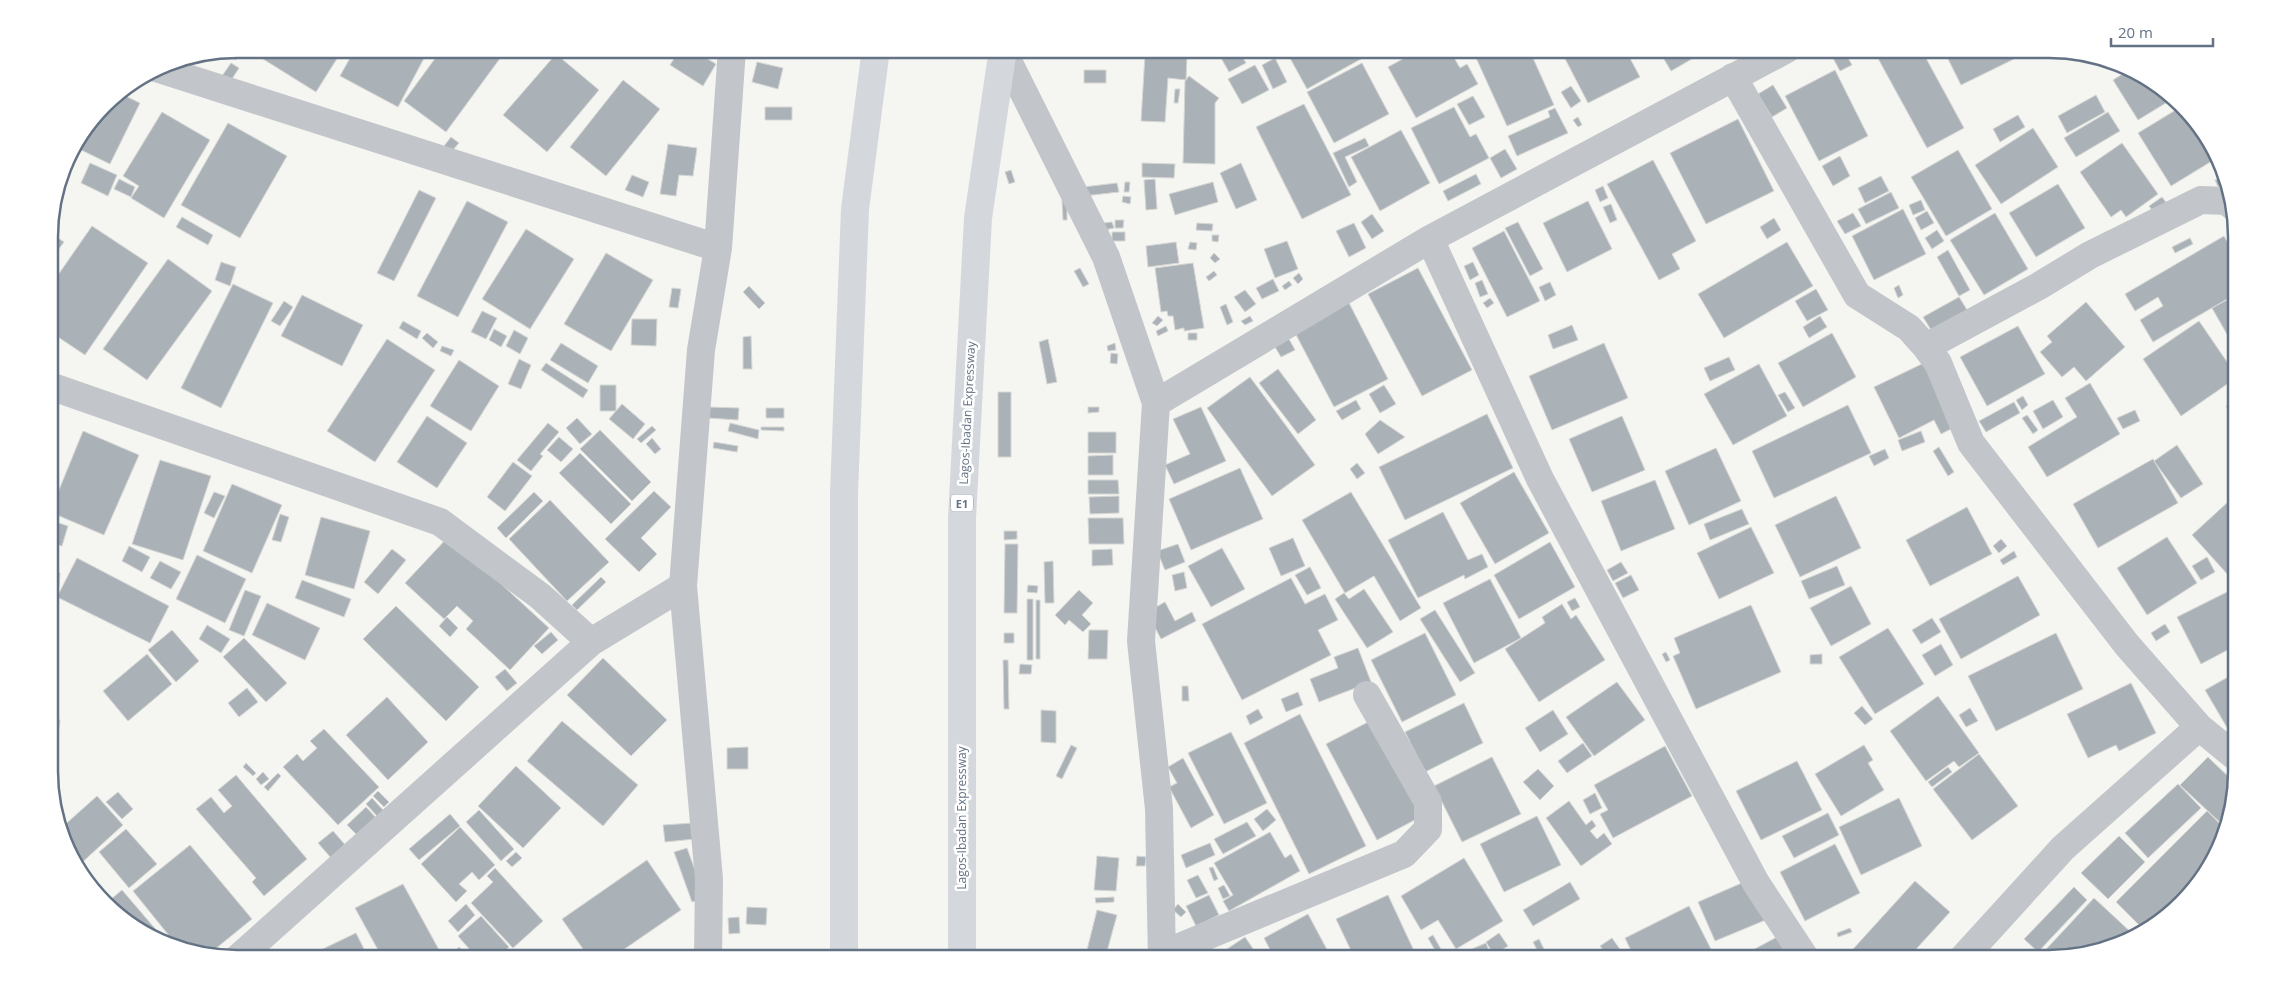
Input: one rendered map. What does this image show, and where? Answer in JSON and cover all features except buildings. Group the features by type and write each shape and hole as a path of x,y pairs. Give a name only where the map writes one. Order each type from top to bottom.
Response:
{"highway":[{"path":"844,950 844,493 855,209 875,58"},
{"name":"Lagos-Ibadan Expressway","path":"962,950 962,518 978,218 1002,58"}],"street":[{"path":"708,950 709,878 683,586 701,350 718,248 731,58"},
{"path":"1007,58 1106,257 1156,403 1141,641 1159,809 1162,950"},
{"path":"1156,403 1430,238 1770,58"},
{"path":"167,71 718,248"},
{"path":"1733,77 1857,296 1909,328 1926,347 1938,363 1972,443 2127,645 2200,727 2228,750"},
{"path":"1926,347 2039,286 2090,255 2201,200 2225,201"},
{"path":"1430,238 1540,479 1756,883 1800,950"},
{"path":"58,389 440,522 540,596 591,642"},
{"path":"247,950 591,642 683,586"},
{"path":"1176,950 1404,854 1428,829 1428,802 1367,695"},
{"path":"1970,950 2063,848 2200,727"}]}
